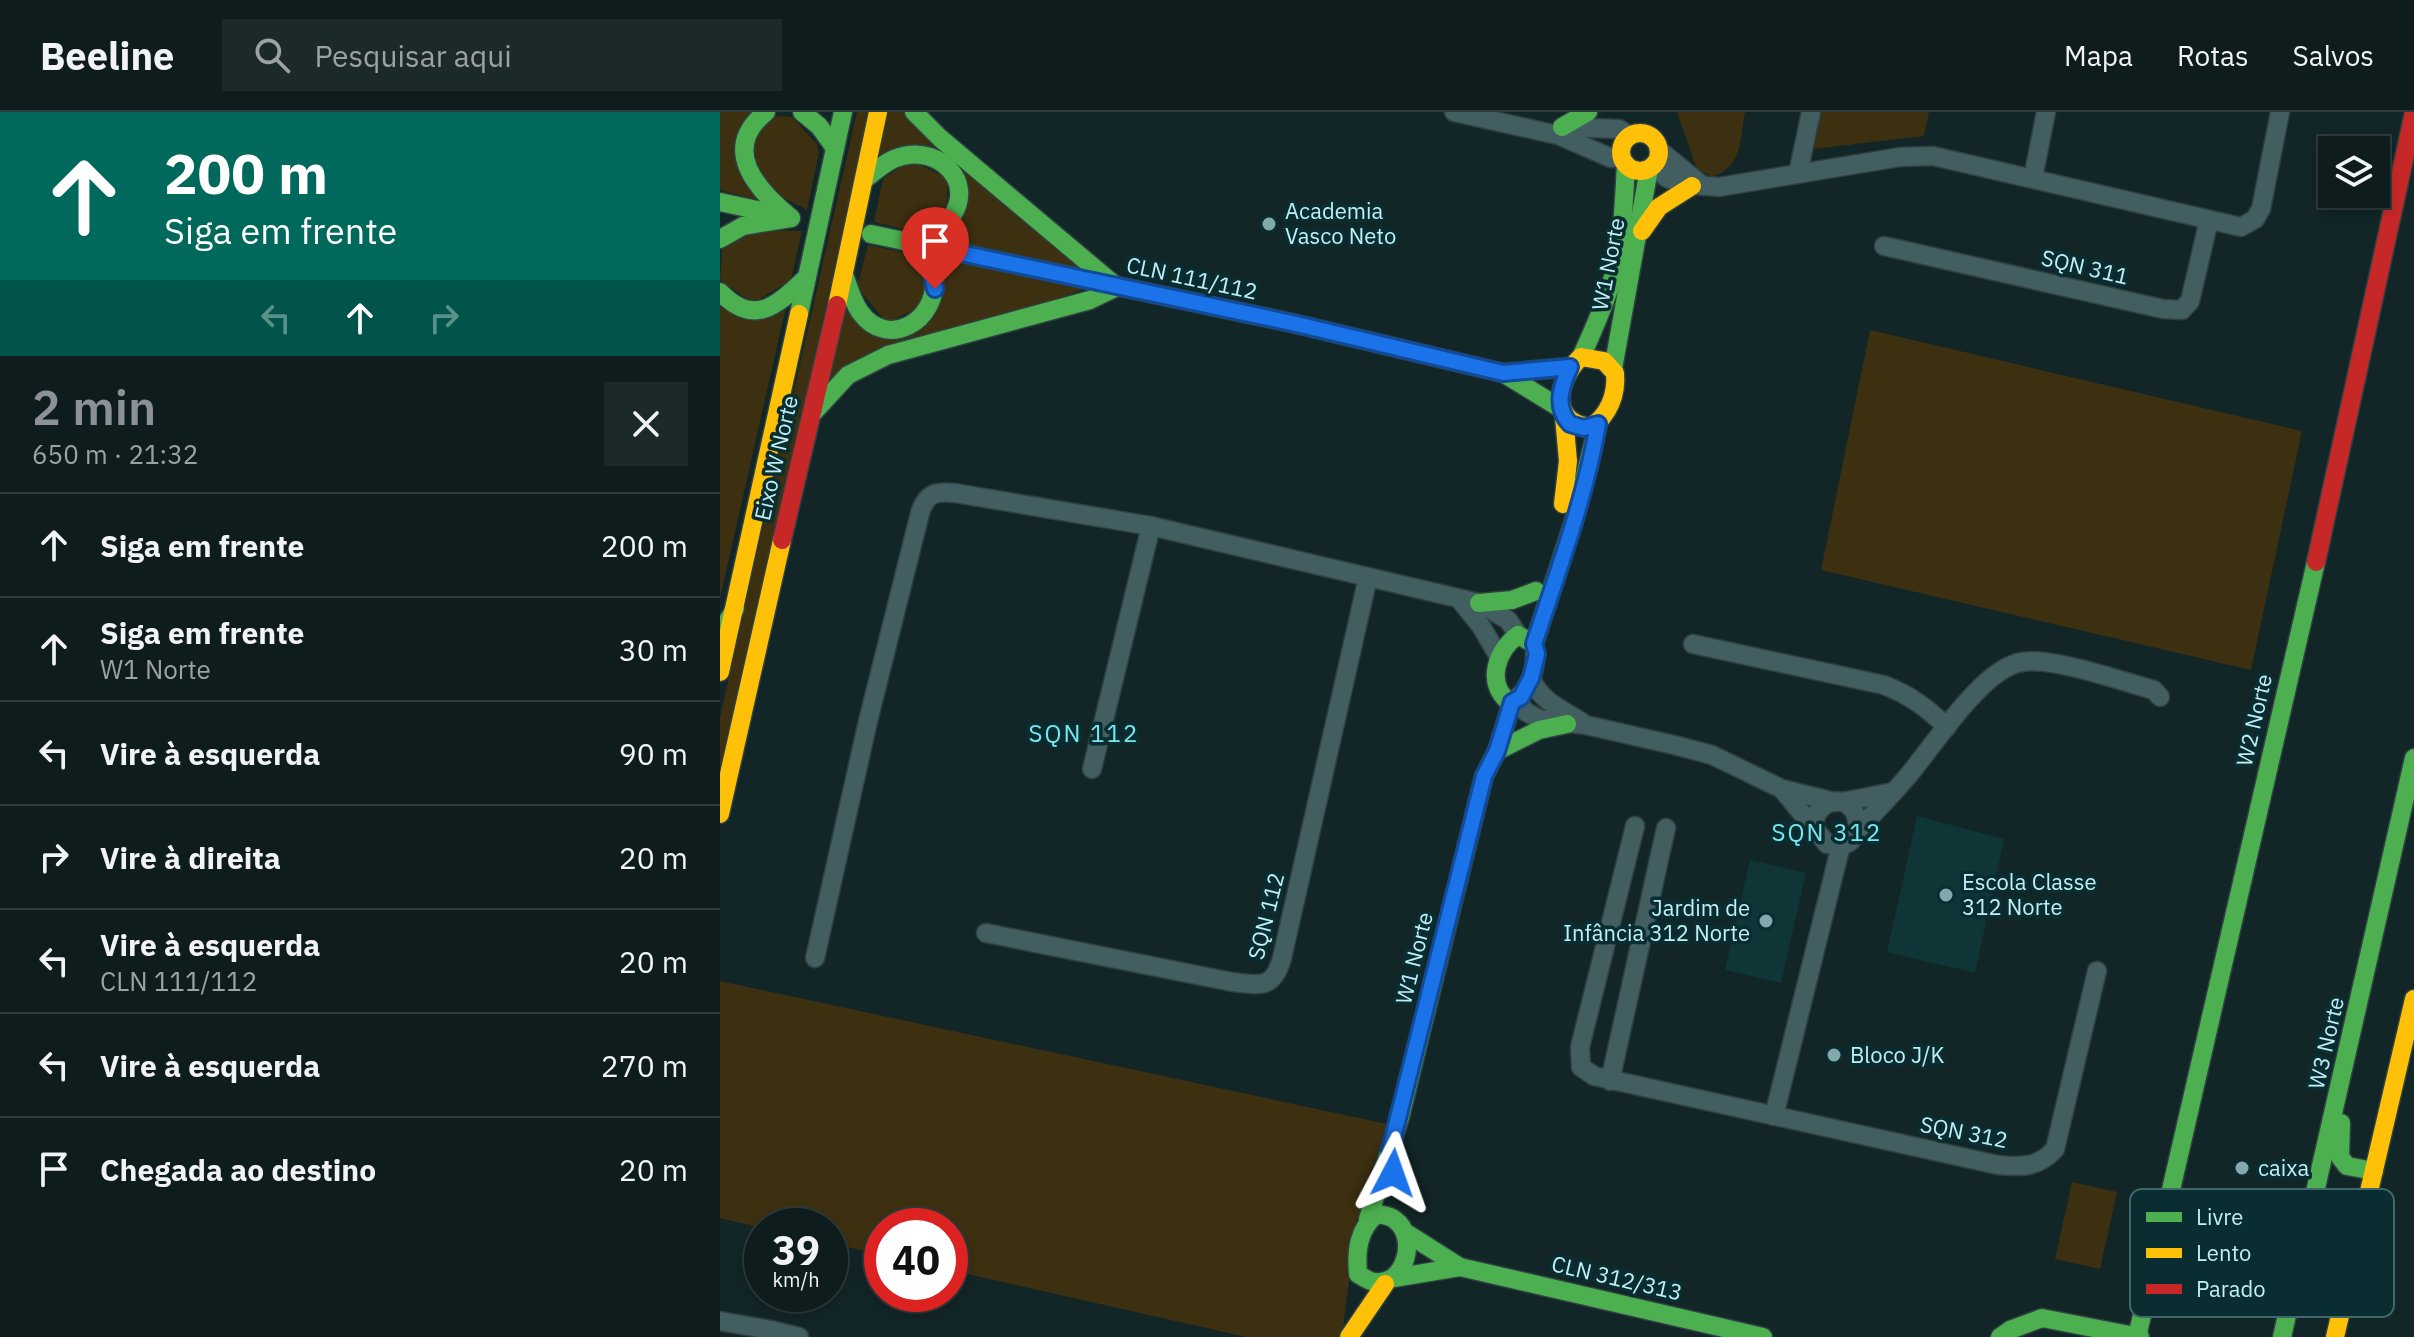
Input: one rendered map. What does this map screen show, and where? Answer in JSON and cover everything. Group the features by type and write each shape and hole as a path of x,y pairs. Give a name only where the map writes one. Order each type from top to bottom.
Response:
{"main road":[{"path":"766,112 755,118 742,135 738,156 740,167 750,183 798,219"},
{"path":"802,112 819,126 835,148"},
{"name":"Eixo W Norte","path":"720,672 843,112"},
{"name":"Eixo W Norte","path":"720,814 845,277 878,112"},
{"path":"810,417 848,375 888,355 1090,300 1117,287 940,138 914,112"},
{"path":"1553,129 1588,112"},
{"path":"1630,113 1631,136"},
{"name":"W1 Norte","path":"1613,369 1653,156 1653,113"},
{"name":"W2 Norte","path":"2172,1189 2315,565 2414,113"},
{"path":"1643,134 1653,156 1636,170 1624,161 1623,143 1631,136 1643,134"},
{"path":"845,277 858,308 873,325 887,331 913,327 925,317 935,289 929,263 918,244 939,230 955,211 960,190 952,168 937,157 916,154 889,161 865,179"},
{"name":"W1 Norte","path":"1575,362 1599,317 1617,261 1622,233 1624,161"},
{"path":"1638,237 1659,207 1698,186"},
{"path":"720,202 798,219"},
{"path":"720,239 731,229 741,226 798,219"},
{"name":"CLN 111/112","path":"871,234 1292,323 1503,373 1562,412"},
{"path":"720,292 743,310 763,310 782,300 807,277"},
{"path":"1597,358 1613,369 1613,393 1598,424 1579,505 1525,638 1536,591 1558,529 1570,473 1570,448 1562,412 1562,384 1575,362 1597,358"},
{"name":"CLN 111/112","path":"1503,373 1575,362"},
{"path":"1562,412 1570,424 1584,428 1598,424"},
{"path":"1479,603 1512,600 1536,591"},
{"path":"720,633 735,609"},
{"path":"1525,638 1537,654 1531,678 1509,698 1496,671 1499,657 1509,640 1525,638"},
{"name":"W1 Norte","path":"1358,1274 1357,1253 1390,1150 1484,776 1497,751 1509,698"},
{"name":"W1 Norte","path":"1484,776 1482,754 1509,698"},
{"path":"1497,751 1539,730 1576,724"},
{"name":"W3 Norte","path":"2317,1189 2414,758"},
{"path":"2370,1189 2414,999"},
{"path":"2341,1085 2340,1157 2347,1166 2374,1171"},
{"name":"W1 Norte","path":"1390,1150 1399,1213"},
{"path":"1349,1337 1390,1281 1408,1243 1399,1213 1377,1214 1368,1219"},
{"name":"CLN 312/313","path":"1399,1213 1460,1267"},
{"name":"CLN 312/313","path":"1390,1281 1460,1267 1763,1337"},
{"path":"1358,1274 1365,1280 1390,1281"},
{"path":"1349,1337 1358,1274"},
{"name":"W2 Norte","path":"2138,1337 2143,1317"},
{"name":"W3 Norte","path":"2282,1337 2287,1317"},
{"path":"2335,1337 2340,1317"},
{"path":"2006,1335 2042,1318 2138,1337"}],"street":[{"path":"1454,112 1553,129 1619,129 1631,136"},
{"path":"1798,174 1811,112"},
{"path":"2033,178 2046,112"},
{"path":"1653,156 1667,178 1698,186 1719,187 1917,155 1933,156 2241,227 2255,219 2263,200 2280,112"},
{"path":"1553,129 1611,158 1624,161"},
{"name":"SQN 311","path":"1884,246 2163,309 2182,310 2190,301 2209,220"},
{"path":"815,958 868,721 920,513 927,496 933,493 955,493 1151,526 1479,603 1508,620 1525,638"},
{"path":"1092,769 1151,526"},
{"name":"SQN 112","path":"986,933 1232,982 1265,984 1273,979 1282,958 1368,577"},
{"path":"1460,600 1481,626 1499,657"},
{"path":"1693,644 1884,685 1923,704 1947,727"},
{"path":"1782,789 1827,844 1841,845 1853,838 1985,684 2008,667 2035,661 2154,690 2160,697"},
{"path":"1531,678 1539,693 1576,724"},
{"path":"1509,698 1532,717 1547,722 1576,724 1712,755 1782,789 1839,802 1854,811 1857,831"},
{"path":"1827,895 1817,813 1828,803 1893,792"},
{"name":"SQN 312","path":"1635,826 1579,1056 1581,1067 1594,1076 1998,1165 2030,1167 2042,1162 2055,1149 2097,971"},
{"path":"1610,1081 1666,828"},
{"path":"1774,1116 1841,845"},
{"path":"720,1321 799,1337"}],"shaded area":[{"path":"720,112 752,112 755,199 720,190"},
{"path":"857,112 869,112 720,782 720,717"},
{"path":"888,112 905,112 1094,276 938,241 956,168 877,162"},
{"path":"1677,112 1745,112 1741,142 1730,166 1712,177 1697,169"},
{"path":"1821,112 1929,112 1924,136 1813,149"},
{"path":"770,117 792,117 817,144 819,152 807,210 761,186 749,171 753,130"},
{"path":"910,160 947,178 947,210 915,232 874,222 883,179"},
{"path":"759,230 802,231 791,280 753,303 720,280 722,249"},
{"path":"868,245 906,253 919,260 928,301 887,323 857,287"},
{"path":"944,259 1088,287 825,392 845,298 891,338"},
{"path":"720,305 786,307 720,598"},
{"path":"1870,330 2302,431 2251,670 1821,570"},
{"name":"Escola Classe 312 Norte","path":"1917,816 2004,839 1975,973 1887,952"},
{"name":"Jardim de Infância 312 Norte","path":"1750,860 1806,873 1781,983 1725,970"},
{"path":"720,981 1387,1124 1356,1223 1342,1337 1246,1337 968,1274 968,1208 864,1208 864,1251 848,1247 848,1208 744,1208 744,1224 720,1218"},
{"path":"2072,1182 2117,1192 2100,1269 2055,1259"}],"traffic: fast":[{"path":"766,112 752,126 744,154 756,181 791,218"},
{"path":"802,112 819,126 835,148"},
{"path":"799,314 843,112"},
{"path":"814,412 848,375 888,355 1090,300 1117,287 940,138 914,112"},
{"path":"1562,127 1588,112"},
{"path":"845,277 860,312 871,323 884,329 909,325 928,307 933,293 933,274 918,244 945,224 958,203 956,179 950,170 929,157 898,157 865,179"},
{"path":"1581,357 1615,270 1626,164"},
{"path":"1613,369 1649,169"},
{"path":"720,202 785,216"},
{"path":"720,239 743,226 791,218"},
{"path":"871,234 1292,323 1503,373 1570,367"},
{"path":"720,292 744,309 755,310 776,304 807,277"},
{"path":"1503,373 1560,408"},
{"path":"1534,644 1575,517 1598,424"},
{"path":"2171,1189 2316,562"},
{"path":"1479,603 1512,600 1536,591"},
{"path":"720,633 735,609"},
{"path":"1518,635 1534,644 1535,661 1528,686 1509,702 1497,686 1497,667 1504,649 1518,635"},
{"path":"1368,1219 1400,1117 1484,776 1497,751 1512,702"},
{"path":"1497,751 1539,730 1567,724"},
{"path":"2316,1189 2414,758"},
{"path":"2341,1123 2340,1157 2347,1166 2374,1171"},
{"path":"1377,1214 1395,1220 1402,1227 1407,1248 1401,1268 1394,1276 1375,1282 1358,1274 1357,1257 1362,1234 1377,1214"},
{"path":"1408,1234 1460,1267 1763,1337"},
{"path":"1394,1278 1460,1267"},
{"path":"2137,1337 2142,1317"},
{"path":"2282,1337 2287,1317"},
{"path":"2000,1337 2042,1318 2140,1337"}],"traffic: slow":[{"path":"837,305 878,112"},
{"path":"1640,133 1653,139 1659,152 1653,165 1640,171 1627,165 1621,152 1627,139 1640,133"},
{"path":"1642,231 1659,207 1692,186"},
{"path":"720,672 799,314"},
{"path":"1581,357 1604,361 1615,373 1615,389 1610,403 1603,416 1591,427 1577,424 1568,417 1561,399 1566,377 1581,357"},
{"path":"1563,504 1568,461 1564,417"},
{"path":"720,814 782,540"},
{"path":"2370,1189 2414,999"},
{"path":"1349,1337 1385,1284"},
{"path":"2335,1337 2340,1317"}],"traffic: jam":[{"path":"2316,562 2414,113"},
{"path":"782,540 837,305"}],"place":[{"name":"Academia Vasco Neto","path":"1269,224"},
{"name":"Escola Classe 312 Norte","path":"1946,895"},
{"name":"Jardim de Infância 312 Norte","path":"1766,921"},
{"name":"Bloco J/K","path":"1834,1055"},
{"name":"caixa","path":"2242,1168"}],"district":[{"name":"SQN 112","path":"1084,734"},
{"name":"SQN 312","path":"1827,833"}],"route":[{"path":"935,289 934,276 918,244 1292,323 1503,373 1570,367 1562,384 1560,408 1570,424 1584,428 1598,424 1595,445 1568,542 1534,644 1537,654 1535,667 1521,697 1512,702 1497,751 1484,776 1390,1150 1393,1173"}]}
